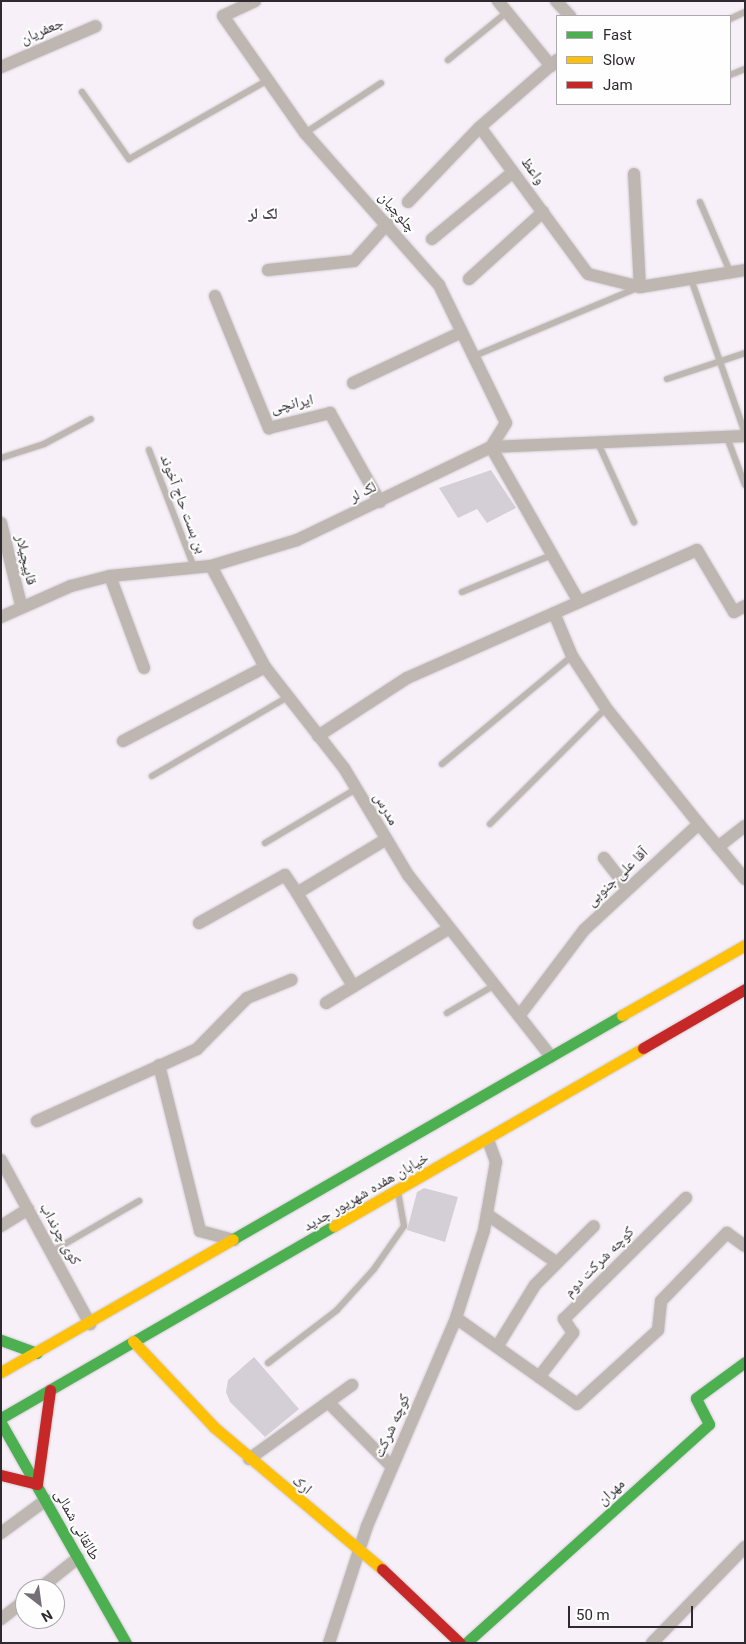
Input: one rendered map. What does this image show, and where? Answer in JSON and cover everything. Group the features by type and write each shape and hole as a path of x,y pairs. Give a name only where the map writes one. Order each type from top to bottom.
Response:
{"main road":[{"name":"خیابان هفده شهریور جدید","path":"1,1372 90,1324 745,945"},
{"name":"خیابان هفده شهریور جدید","path":"1,1418 488,1140 745,989"},
{"path":"1,1340 37,1353"},
{"name":"ارک","path":"133,1341 182,1398 249,1459 360,1548 460,1643"},
{"name":"مهران","path":"466,1643 709,1424 696,1398 745,1362"},
{"path":"1,1475 37,1484 50,1390"},
{"name":"طالقانی شمالی","path":"1,1423 126,1643"}],"street":[{"name":"چلوچیان","path":"255,1 223,16 305,133 439,285 506,423 491,447"},
{"path":"408,202 480,127 554,63 498,1"},
{"path":"556,1 569,15"},
{"name":"جعفریان","path":"1,67 96,26"},
{"name":"واعظ","path":"480,127 588,274 640,287 690,279 731,276 745,270"},
{"path":"432,239 513,172"},
{"path":"634,174 640,287"},
{"path":"469,279 543,212"},
{"path":"268,270 354,261 387,224"},
{"name":"ایرانچی","path":"215,296 268,428 330,413 380,502"},
{"path":"353,384 462,332"},
{"name":"لک لر","path":"1,616 21,605 110,576 211,566 297,540 380,502 491,447 728,440 745,434"},
{"path":"491,447 555,553 579,602"},
{"name":"قاپیچیلار","path":"1,523 4,547 21,605"},
{"path":"318,736 407,678 697,550 734,612 745,606"},
{"name":"مدرس","path":"211,566 265,667 356,789 385,840 448,929 496,984 551,1057"},
{"path":"110,576 144,668"},
{"path":"554,613 572,656 606,708 745,879"},
{"path":"122,741 265,667"},
{"name":"آقا علی جنوبی","path":"519,1016 584,930 699,824"},
{"path":"718,847 745,826"},
{"path":"297,893 385,840"},
{"path":"604,858 628,889"},
{"path":"199,923 285,875 353,986"},
{"path":"326,1003 448,929"},
{"path":"37,1121 197,1049 247,998 290,980"},
{"path":"159,1065 200,1231 234,1240"},
{"name":"کوچه شرکت","path":"329,1643 360,1548 392,1466 456,1318 488,1215 496,1162 488,1140"},
{"name":"کوی چرنداب","path":"1,1160 90,1324"},
{"name":"کوچه شرکت دوم","path":"539,1377 573,1333 564,1319 686,1198"},
{"path":"1,1226 28,1209"},
{"path":"488,1215 557,1263"},
{"path":"497,1347 535,1286 594,1226"},
{"path":"456,1318 577,1404 658,1330 661,1300 727,1233 745,1246"},
{"path":"249,1459 352,1385"},
{"path":"328,1402 392,1466"},
{"path":"1,1533 46,1500"},
{"path":"652,1643 745,1546"},
{"path":"52,1579 78,1558"},
{"path":"1,1619 15,1608"}],"lane":[{"path":"448,60 507,12"},
{"path":"731,19 745,12"},
{"path":"731,75 745,69"},
{"path":"82,92 129,160 268,80"},
{"path":"305,133 381,83"},
{"path":"700,202 731,276"},
{"path":"690,279 745,434"},
{"path":"474,356 640,287"},
{"path":"667,379 720,364 745,353"},
{"path":"1,458 44,444 91,419"},
{"path":"728,440 745,485"},
{"path":"598,443 634,522"},
{"name":"بن بست حاج آخوند","path":"149,450 194,567"},
{"path":"462,592 555,553"},
{"path":"442,764 572,656"},
{"path":"152,776 288,697"},
{"path":"490,824 606,708"},
{"path":"264,843 356,789"},
{"path":"447,1013 496,984"},
{"path":"268,1363 337,1310 374,1269 404,1226 398,1191"},
{"path":"51,1252 139,1201"}],"building":[{"path":"491,470 516,508 487,523 477,509 458,518 439,488"},
{"path":"424,1188 458,1197 445,1242 407,1230 417,1192"},
{"path":"254,1357 299,1409 265,1437 230,1402 226,1392 228,1380"}],"traffic: fast":[{"path":"233,1239 622,1015"},
{"path":"1,1418 334,1226"},
{"path":"1,1340 37,1353"},
{"path":"466,1643 709,1424 696,1398 745,1362"},
{"path":"1,1423 126,1643"}],"traffic: slow":[{"path":"622,1015 745,945"},
{"path":"334,1226 643,1048"},
{"path":"1,1372 233,1239"},
{"path":"133,1341 214,1427 382,1569"}],"traffic: jam":[{"path":"643,1048 745,989"},
{"path":"1,1475 37,1484 50,1390"},
{"path":"382,1569 460,1643"}],"district":[{"name":"لک لر","path":"263,214"}]}
